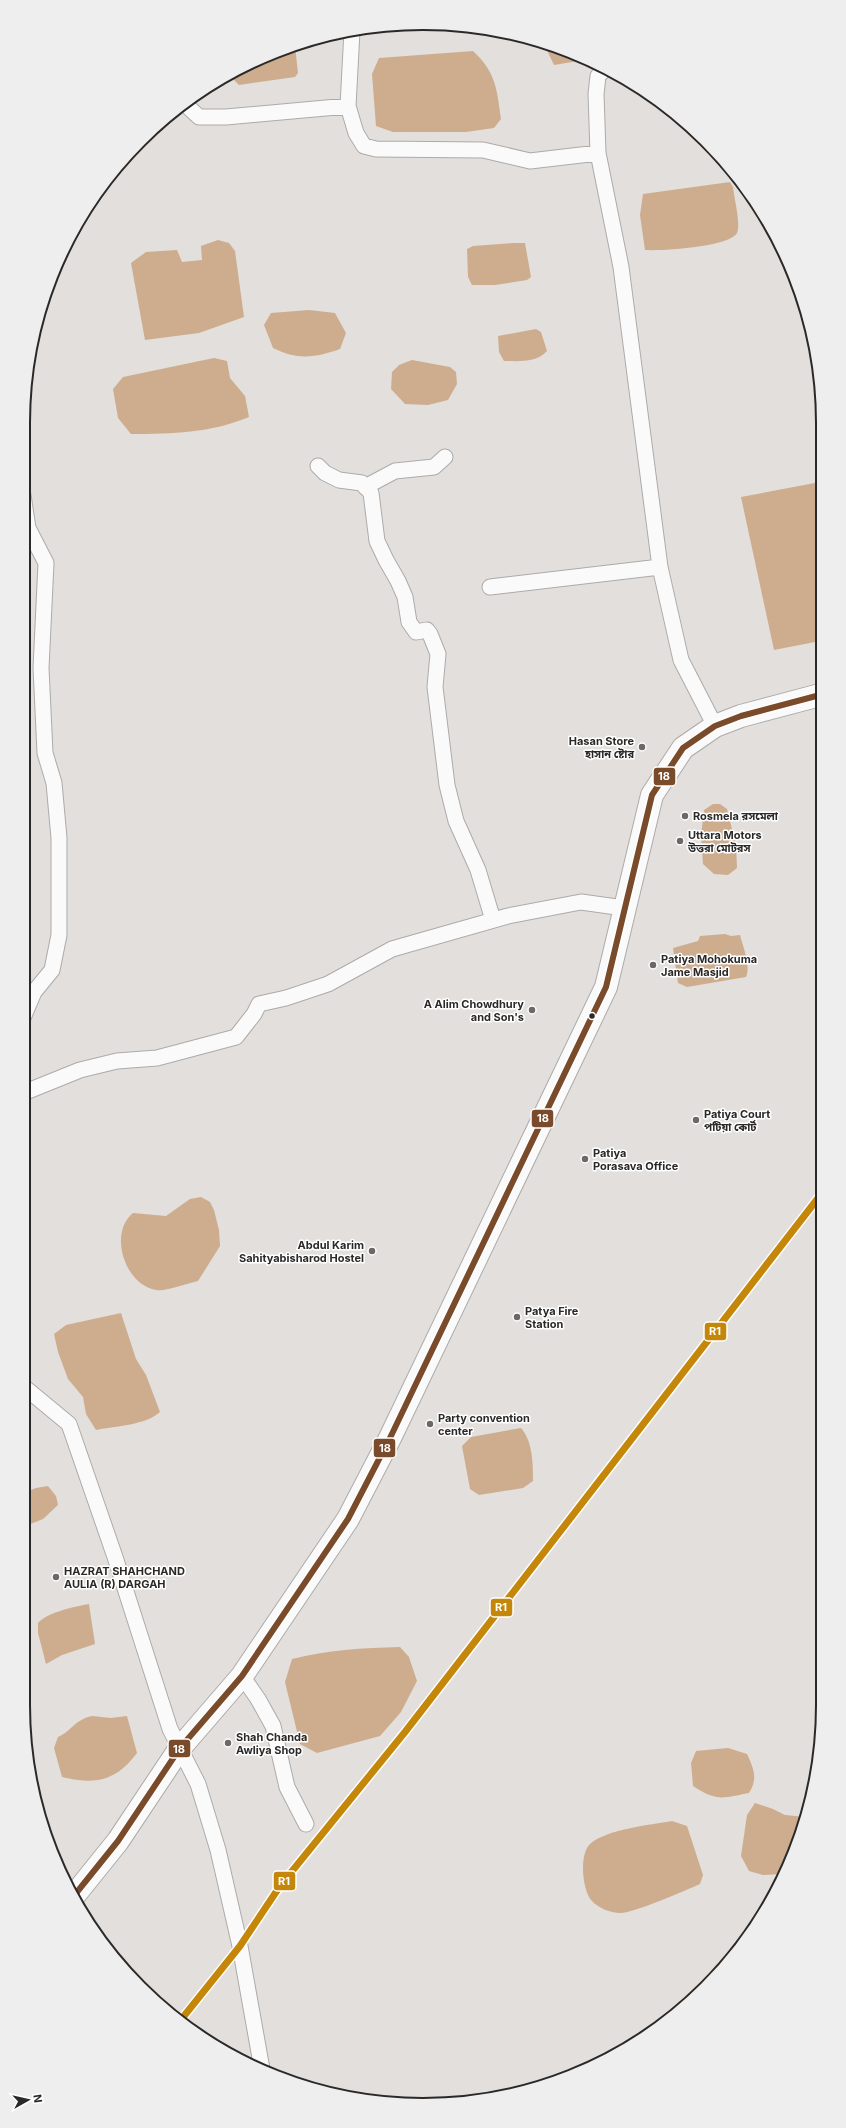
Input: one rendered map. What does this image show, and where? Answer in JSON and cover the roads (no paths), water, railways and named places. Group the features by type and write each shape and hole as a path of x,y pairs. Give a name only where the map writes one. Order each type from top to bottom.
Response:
{"highway":[{"path":"77,1891 118,1841 180,1748 242,1676 348,1519 390,1438 606,987 652,794 683,748 715,726 741,716 816,696"}],"street":[{"path":"352,37 348,106 356,132 364,146 376,149 483,150 530,161 598,153"},
{"path":"601,73 598,76 596,94 598,153 621,267 660,567 681,660 715,726"},
{"path":"189,108 199,117 226,117 348,106"},
{"path":"365,487 395,471 434,468 445,457"},
{"path":"318,466 325,473 339,480 362,483 371,493 377,541 405,597 409,622 416,632 426,630 430,634 438,654 435,687 447,785 456,821 478,870 493,920"},
{"path":"30,532 46,563 41,668 45,753 54,783 59,838 59,935 52,970 34,992 30,1001"},
{"path":"490,588 660,567"},
{"path":"30,1090 80,1070 117,1061 157,1058 236,1037 254,1014 259,1004 286,998 328,984 392,949 493,920 557,905 581,902 624,908"},
{"path":"30,1392 69,1424 115,1557 170,1729 198,1784 218,1850 240,1946 261,2062"},
{"path":"242,1676 258,1699 273,1726 287,1787 306,1824"}],"place":[{"name":"Hasan Store হাসান ষ্টোর","path":"642,747"},
{"name":"Rosmela রসমেলা","path":"685,816"},
{"name":"Uttara Motors উত্তরা মোটরস","path":"680,841"},
{"name":"Patiya Mohokuma Jame Masjid","path":"653,965"},
{"name":"A Alim Chowdhury and Son's","path":"532,1010"},
{"name":"Patiya Court পটিয়া কোর্ট","path":"696,1120"},
{"name":"Patiya Porasava Office","path":"585,1159"},
{"name":"Abdul Karim Sahityabisharod Hostel","path":"372,1251"},
{"name":"Patya Fire Station","path":"517,1317"},
{"name":"Party convention center","path":"430,1424"},
{"name":"HAZRAT SHAHCHAND AULIA (R) DARGAH","path":"56,1577"},
{"name":"Shah Chanda Awliya Shop","path":"228,1743"}]}
